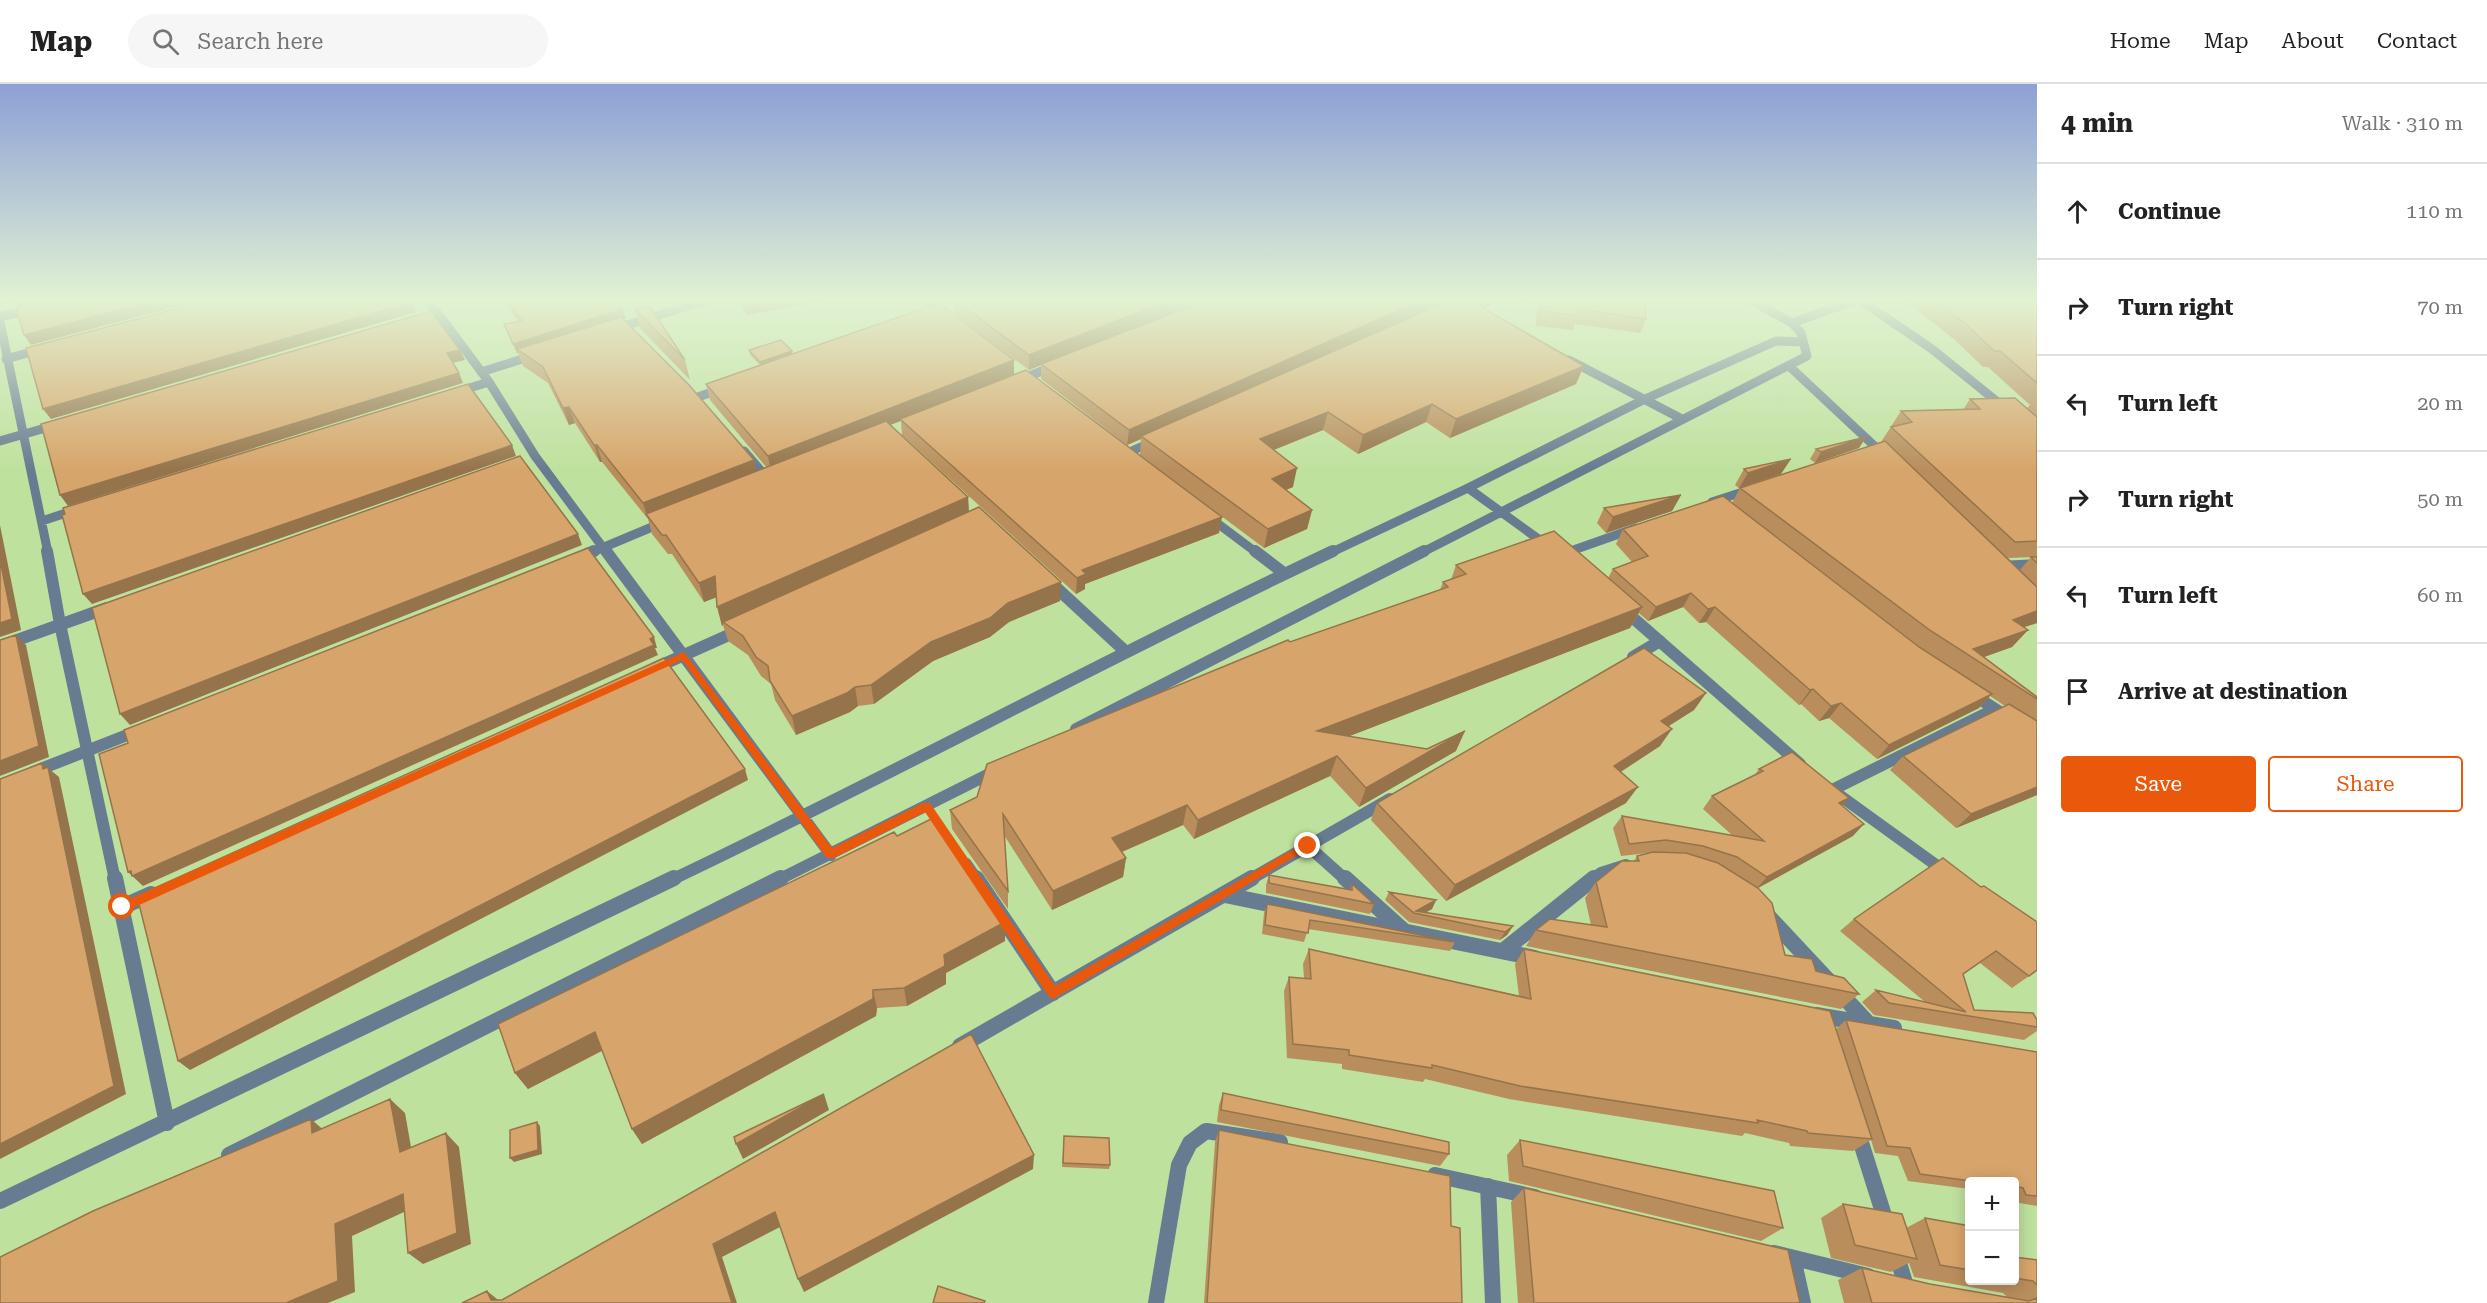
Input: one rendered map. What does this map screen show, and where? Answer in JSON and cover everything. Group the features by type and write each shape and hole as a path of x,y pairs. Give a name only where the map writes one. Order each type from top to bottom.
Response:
{"street":[{"path":"14,357 6,359 24,434 60,624 167,1123"},
{"path":"467,357 485,377 529,458 605,547 831,855"},
{"path":"443,396 533,357"},
{"path":"1564,357 1682,419"},
{"path":"0,1201 803,817 1126,652 1468,488 1645,399 1740,357"},
{"path":"1065,735 1805,357"},
{"path":"1941,357 2012,414"},
{"path":"1006,385 1031,381 1070,360"},
{"path":"1789,366 1890,462"},
{"path":"1017,370 1031,381"},
{"path":"698,397 731,385"},
{"path":"690,389 706,406"},
{"path":"0,441 70,421"},
{"path":"1125,454 1168,434"},
{"path":"737,442 768,478"},
{"path":"1116,447 1134,461"},
{"path":"1866,452 1877,449"},
{"path":"757,483 779,474"},
{"path":"1713,505 1768,484"},
{"path":"1468,488 1565,559 1648,524"},
{"path":"42,521 88,506"},
{"path":"1200,510 1285,574"},
{"path":"572,560 670,520"},
{"path":"1998,567 2037,565"},
{"path":"1041,574 1126,652"},
{"path":"1615,602 1770,740 1823,783 1954,878"},
{"path":"0,645 117,604"},
{"path":"641,675 748,626"},
{"path":"1619,665 1660,641"},
{"path":"1958,685 2037,736"},
{"path":"1823,783 1995,709"},
{"path":"22,776 154,724"},
{"path":"213,1163 831,855 930,811 1011,762"},
{"path":"951,1052 1401,792"},
{"path":"1308,846 1405,932"},
{"path":"960,855 1053,993"},
{"path":"1503,951 1601,873 1645,859"},
{"path":"122,907 166,888"},
{"path":"1225,895 1548,960"},
{"path":"1758,906 1869,1024"},
{"path":"1798,1011 1914,1031"},
{"path":"1821,1016 1828,1038"},
{"path":"1759,1250 1912,1287 1853,1117"},
{"path":"1156,1303 1179,1165 1190,1143 1206,1131 1233,1133 1291,1145"},
{"path":"1418,1172 1556,1202"},
{"path":"1488,1186 1493,1303"},
{"path":"1793,1257 1803,1303"}],"building":[{"path":"28,357 223,357 43,409"},
{"path":"273,357 449,357 459,373 60,495 41,424"},
{"path":"528,357 661,357 689,385 754,460 643,503 597,445 594,445 569,407 563,408 543,367"},
{"path":"755,357 775,357 760,362"},
{"path":"784,357 1010,357 1014,360 768,456 706,384"},
{"path":"1059,357 1294,357 1129,430 1041,364"},
{"path":"1321,357 1568,357 1584,366 1456,419 1432,404 1363,435 1328,412 1260,439 1297,468 1272,479 1312,510 1268,529 1141,436"},
{"path":"2007,357 2037,357 2037,383"},
{"path":"1026,370 1222,517 1082,570 1086,574 1077,578 900,419"},
{"path":"468,384 512,445 83,594 62,515 65,514 63,508"},
{"path":"2015,398 2037,417 2037,541 2015,542 1891,427 1912,422 1901,411 1980,409 1970,399"},
{"path":"886,421 968,497 717,607 715,576 699,583 666,535 662,535 646,514"},
{"path":"1866,437 1821,452 1816,449"},
{"path":"1885,441 2037,587 2037,611 2013,620 2028,630 1973,649 2037,699 1931,631 1740,488"},
{"path":"520,456 578,534 120,714 92,608"},
{"path":"1791,459 1748,473 1744,469"},
{"path":"1681,495 1613,517 1604,508"},
{"path":"1723,496 1919,647 1992,694 1889,745 1841,703 1831,706 1813,689 1810,690 1715,607 1708,609 1691,593 1656,607 1613,569 1648,556 1623,529"},
{"path":"979,507 1061,582 1008,603 990,618 931,642 871,685 855,687 847,693 792,716 770,681 768,666 756,657 743,636 723,622"},
{"path":"1554,531 1642,607 1317,731 1427,749 1465,731 1366,788 1337,756 1198,820 1187,805 1112,838 1126,858 1053,891 1003,814 1008,891 950,810 977,797 987,764 1288,640 1290,642 1448,587 1443,582 1466,574 1456,565"},
{"path":"588,548 654,637 650,639 654,645 132,876 131,871 128,872 99,754 128,743 124,730"},
{"path":"0,560 12,619 0,623"},
{"path":"16,635 39,746 0,761 0,640"},
{"path":"1644,648 1706,693 1661,721 1672,729 1614,766 1638,787 1455,885 1377,803"},
{"path":"664,658 745,769 178,1061 137,896"},
{"path":"2009,704 2037,721 2037,787 1971,814 1903,756"},
{"path":"1792,752 1849,798 1839,803 1864,824 1767,877 1737,857 1703,846 1666,840 1629,844 1622,816 1764,841 1712,796 1763,771 1759,769"},
{"path":"42,763 43,769 48,767 114,1086 0,1144 0,779"},
{"path":"935,817 1005,922 944,955 945,966 904,988 873,990 873,999 632,1129 595,1032 515,1073 498,1024 894,832 897,836"},
{"path":"1653,852 1686,853 1718,863 1758,888 1772,903 1785,955 1812,959 1816,971 1844,978 1859,994 1536,930 1550,919 1607,927 1596,882 1622,861 1639,861 1637,856"},
{"path":"1943,858 1981,887 1984,886 2037,922 2037,970 2029,976 1996,951 1963,974 1974,1010 2033,1013 2037,1020 2037,1027 1889,1003 1876,990 1966,1012 1854,919"},
{"path":"1269,875 1352,890 1352,884 1374,904 1269,883"},
{"path":"1389,892 1436,900 1416,911 1513,926 1505,932 1414,913"},
{"path":"1267,904 1455,942 1310,920 1308,933 1265,925"},
{"path":"1309,949 1531,999 1524,949 1830,1011 1872,1139 1808,1133 1757,1120 1758,1123 1520,1086 1432,1065 1432,1068 1349,1055 1349,1050 1293,1044 1289,977 1311,979"},
{"path":"1846,1020 2037,1052 2037,1196 2026,1195 2023,1188 2019,1187 2019,1177 1965,1177 1965,1180 1920,1174 1910,1148 1887,1146"},
{"path":"971,1034 1034,1155 798,1279 775,1212 713,1244 732,1303 462,1303 487,1291 491,1300 502,1300"},
{"path":"1223,1093 1449,1142 1449,1154 1221,1110"},
{"path":"824,1094 736,1144 734,1137"},
{"path":"390,1099 400,1152 446,1133 457,1233 408,1253 403,1194 335,1224 338,1281 286,1303 0,1303 0,1257 93,1211 311,1119 312,1133"},
{"path":"537,1122 538,1150 510,1158 510,1130"},
{"path":"1219,1130 1450,1176 1451,1226 1460,1228 1462,1303 1207,1303"},
{"path":"1064,1136 1109,1138 1110,1165 1063,1163"},
{"path":"1520,1140 1774,1191 1783,1228 1523,1166"},
{"path":"1524,1188 1788,1250 1800,1303 1534,1303"},
{"path":"1843,1204 1902,1214 1917,1259 1855,1245"},
{"path":"1925,1218 1965,1225 1965,1269 1940,1265"},
{"path":"2019,1258 2037,1260 2037,1285 2033,1281 2019,1279"},
{"path":"1862,1268 1930,1284 2029,1301 2037,1298 2037,1303 1872,1303"},
{"path":"938,1286 985,1301 984,1303 933,1303"}],"route":[{"path":"122,907 684,655 831,855 926,806 1053,993 1308,846"}]}
